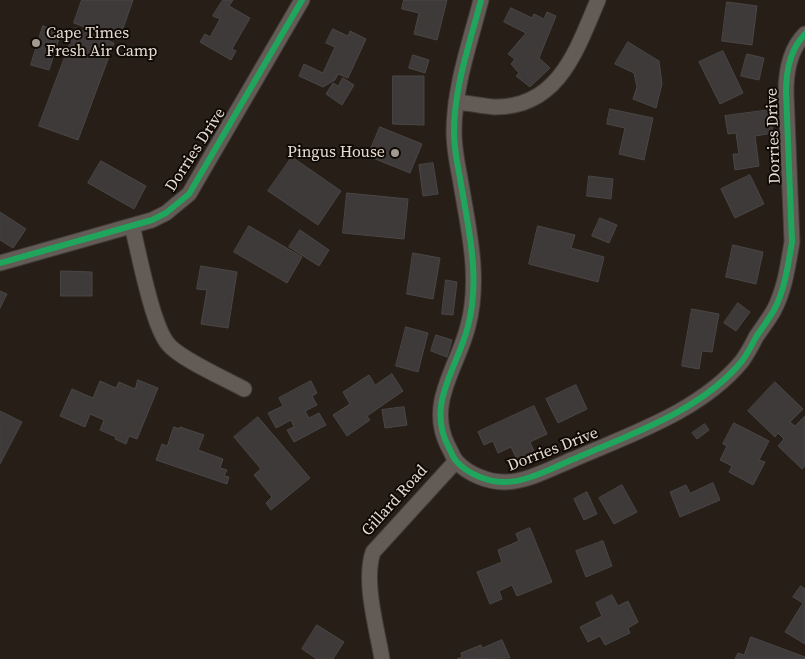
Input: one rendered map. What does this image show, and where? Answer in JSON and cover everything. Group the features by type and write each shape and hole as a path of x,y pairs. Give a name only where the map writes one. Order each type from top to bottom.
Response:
{"street":[{"name":"Dorries Drive","path":"0,263 152,220 166,213 189,194 302,0"},
{"name":"Dorries Drive","path":"481,0 456,102 454,133 472,252 474,285 472,307 468,328 444,390 440,410 441,426 446,442 456,461 476,475 504,482 532,476 665,420 709,392 741,362 775,308 784,286 792,242 786,75 791,59 805,34"},
{"path":"456,102 495,107 530,100 544,92 558,80 572,60 598,0"},
{"path":"132,226 161,333 168,344 177,352 244,389"},
{"name":"Gillard Road","path":"382,659 369,578 373,552 456,461"}],"building":[{"path":"82,0 133,0 119,40 74,23"},
{"path":"223,0 233,0 229,6 250,18 232,49 236,51 231,60 200,42 205,34 210,37 220,19 213,16"},
{"path":"404,0 447,0 437,40 414,34 419,13 402,9"},
{"path":"727,2 757,6 752,45 722,41"},
{"path":"511,8 532,18 534,14 544,19 547,12 556,16 539,58 550,68 530,87 516,76 519,73 511,64 515,59 508,54 526,33 504,22"},
{"path":"43,26 61,32 49,70 31,65"},
{"path":"76,28 114,43 78,140 39,126"},
{"path":"333,29 348,36 350,31 366,39 348,78 338,74 335,80 323,87 299,76 304,64 323,73 335,47 326,43"},
{"path":"628,42 659,61 662,84 656,108 633,99 637,87 634,73 615,64"},
{"path":"723,51 743,93 720,104 699,62"},
{"path":"747,54 764,58 759,80 741,76"},
{"path":"413,55 429,60 425,73 409,68"},
{"path":"393,76 424,76 424,125 393,124"},
{"path":"343,78 354,85 342,105 326,94 333,83 338,86"},
{"path":"610,109 653,118 644,160 619,154 625,128 607,124"},
{"path":"770,110 773,133 755,136 759,166 735,170 733,154 739,154 736,133 728,134 725,116"},
{"path":"380,127 422,144 410,173 368,156"},
{"path":"292,157 341,191 318,225 268,191"},
{"path":"101,161 146,186 134,209 88,183"},
{"path":"433,163 438,194 423,196 419,165"},
{"path":"750,175 764,204 735,218 721,189"},
{"path":"589,176 613,179 611,199 587,196"},
{"path":"347,193 408,199 404,239 343,233"},
{"path":"0,212 26,229 13,248 0,240"},
{"path":"600,218 617,225 609,243 592,236"},
{"path":"249,226 302,257 287,283 234,252"},
{"path":"538,226 575,235 571,248 604,257 598,282 529,264"},
{"path":"300,230 329,250 319,266 289,247"},
{"path":"733,245 763,252 756,284 726,277"},
{"path":"413,253 440,258 433,299 407,294"},
{"path":"201,266 237,272 228,328 201,324 207,290 197,289"},
{"path":"61,271 92,272 92,296 61,296"},
{"path":"446,280 457,282 453,315 442,314"},
{"path":"0,291 7,294 0,308"},
{"path":"738,303 750,312 736,331 724,323"},
{"path":"692,309 719,314 712,352 702,351 699,369 682,366"},
{"path":"406,327 428,333 418,372 396,366"},
{"path":"436,335 452,340 447,357 431,351"},
{"path":"392,374 403,391 367,416 370,420 347,436 333,415 350,404 343,392 369,375 375,385"},
{"path":"138,380 158,388 137,439 129,436 126,444 115,439 116,437 100,430 104,420 90,414 85,427 60,416 72,389 93,398 100,381 116,388 119,382 135,389"},
{"path":"311,381 317,393 312,396 317,405 305,411 309,418 319,413 326,425 294,442 287,430 294,427 291,420 276,428 268,413 283,406 279,398"},
{"path":"775,382 803,409 790,422 795,426 805,416 805,466 802,469 778,446 784,439 778,433 775,437 748,411"},
{"path":"576,385 587,409 558,423 546,399"},
{"path":"534,406 547,434 530,442 537,458 520,466 511,447 498,453 493,441 484,445 478,432"},
{"path":"404,407 407,425 385,428 382,410"},
{"path":"0,411 22,422 0,464"},
{"path":"258,417 310,478 271,510 266,503 272,497 254,475 261,469 234,437"},
{"path":"734,423 769,441 759,460 765,462 753,485 729,472 732,466 720,460 727,446 723,444"},
{"path":"705,424 709,430 697,439 692,433"},
{"path":"174,427 179,429 180,427 204,435 198,450 223,459 220,468 227,470 224,476 229,477 227,484 156,460 162,444 167,446"},
{"path":"713,483 720,500 680,517 670,492 686,485 690,493"},
{"path":"622,485 637,512 614,524 599,498"},
{"path":"587,492 597,514 584,520 574,499"},
{"path":"530,528 552,582 517,596 512,585 499,591 502,599 490,604 477,572 502,562 498,550 519,541 516,534"},
{"path":"603,541 612,566 586,577 576,551"},
{"path":"801,586 805,589 805,644 785,632 803,603 793,597"},
{"path":"612,595 618,606 628,601 638,622 628,628 630,633 605,645 600,636 588,642 580,627 602,616 596,603"},
{"path":"317,625 344,642 333,659 317,659 302,649"},
{"path":"751,637 805,657 805,659 735,659 738,653 744,655"},
{"path":"502,640 510,658 457,659 462,657 461,653 481,645 482,648"}],"cycle path":[{"path":"0,263 152,220 166,213 189,194 302,0"},
{"path":"481,0 460,82 454,132 472,252 472,308 463,341 446,385 440,415 442,430 456,460 472,474 498,482 512,482 539,474 664,419 706,394 725,379 742,361 774,310 781,294 787,268 792,242 786,84 792,54 805,34"}],"place":[{"name":"Cape Times Fresh Air Camp","path":"36,43"},
{"name":"Pingus House","path":"395,153"}]}
